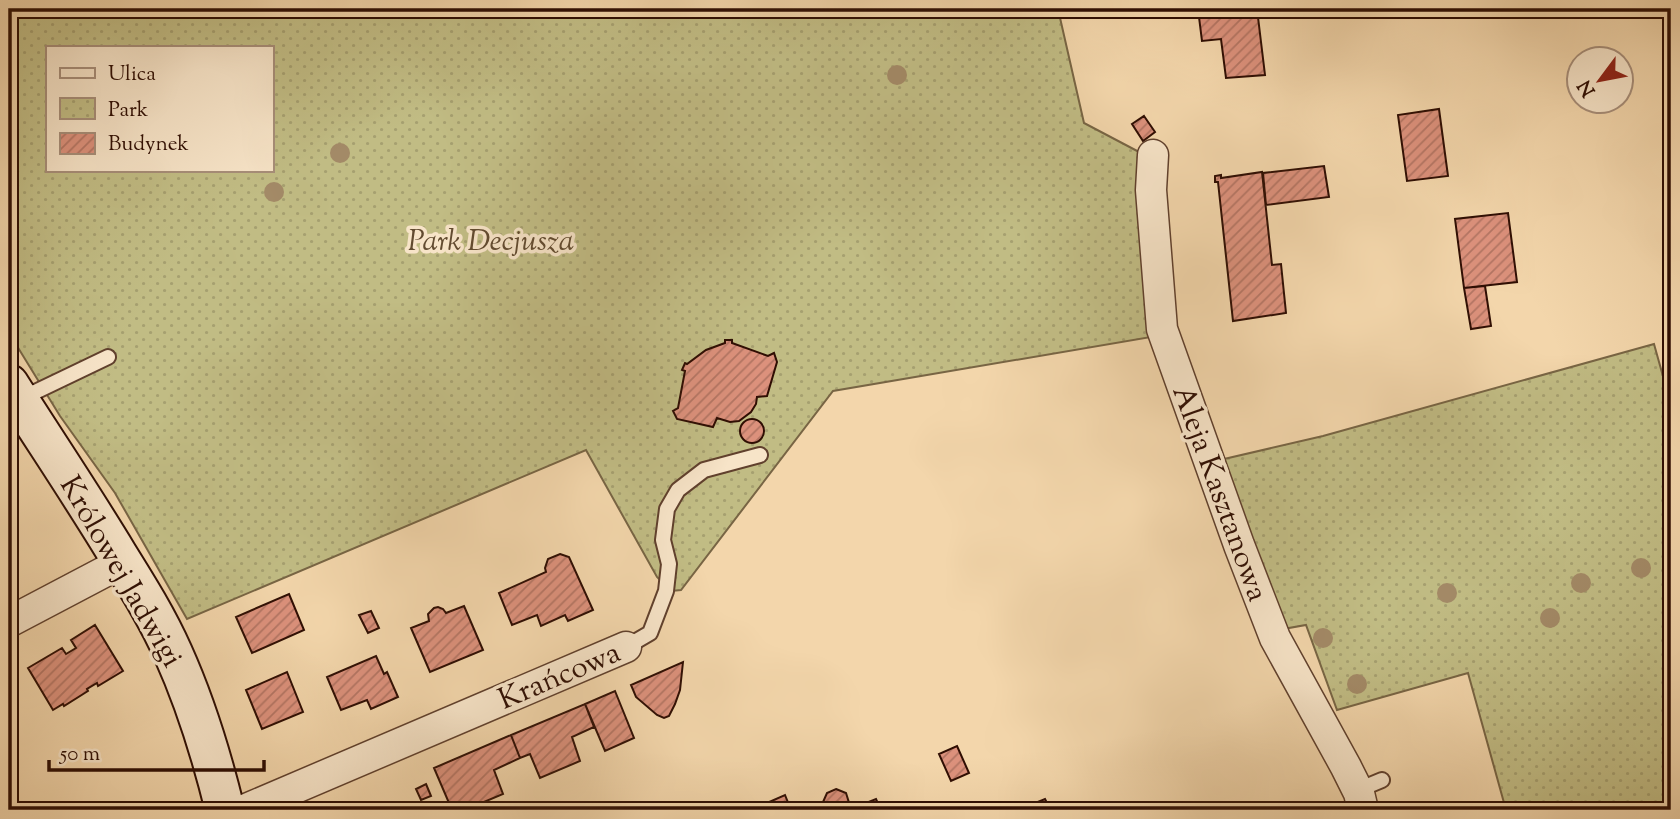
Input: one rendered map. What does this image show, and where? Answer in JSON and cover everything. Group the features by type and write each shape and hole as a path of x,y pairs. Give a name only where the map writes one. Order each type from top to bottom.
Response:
{"street":[{"name":"Aleja Kasztanowa","path":"1153,155 1151,190 1162,329 1275,638 1368,794"},
{"name":"Królowej Jadwigi","path":"13,391 123,562 173,652 191,695 225,810"},
{"path":"9,622 123,562"},
{"name":"Krańcowa","path":"244,810 626,647"}],"lane":[{"path":"13,391 35,392 108,358"},
{"name":"Krańcowa","path":"626,647 650,633 666,591 669,564 663,540 667,509 678,489 704,470 760,455"}],"green space":[{"name":"Park Decjusza","path":"9,9 1058,9 1084,123 1141,153 1157,336 833,391 681,590 671,591 657,577 586,450 187,619 115,493 60,416 9,333"},
{"path":"1654,344 1671,405 1671,810 1506,810 1468,673 1337,710 1306,625 1283,629 1224,459 1323,436"}],"building":[{"path":"1198,9 1257,9 1265,75 1226,78 1221,39 1202,41"},
{"path":"1439,109 1448,176 1407,181 1398,115"},
{"path":"1144,116 1155,132 1143,141 1132,124"},
{"path":"1324,166 1329,197 1266,205 1263,173"},
{"path":"1262,172 1272,265 1281,264 1286,313 1233,321 1218,182 1215,182 1215,176 1221,175 1221,178"},
{"path":"1508,213 1517,282 1464,288 1455,219"},
{"path":"1485,286 1491,326 1471,329 1464,288"},
{"path":"725,340 732,340 732,343 768,356 774,353 777,362 767,396 757,397 751,412 739,421 730,422 717,418 713,427 677,419 673,411 678,408 685,363 706,350 725,343"},
{"path":"752,419 760,423 764,431 760,439 752,443 744,439 740,431 744,423"},
{"path":"560,554 569,557 593,610 568,621 565,615 541,626 537,615 512,625 499,593 546,572 548,559"},
{"path":"289,594 304,630 252,653 236,617"},
{"path":"464,606 483,650 430,672 411,628 429,621 428,614 434,608 443,609 446,613"},
{"path":"371,611 379,628 368,633 359,615"},
{"path":"95,625 123,671 98,686 97,683 64,706 63,704 53,710 28,668 62,648 66,654 76,648 71,640"},
{"path":"376,656 384,674 387,672 398,697 371,709 367,700 341,710 327,677"},
{"path":"683,662 680,690 669,716 664,718 636,697 631,685"},
{"path":"287,672 303,712 262,729 246,690"},
{"path":"615,691 634,738 605,751 585,704"},
{"path":"585,704 594,727 572,737 580,761 540,778 530,754 520,758 511,735"},
{"path":"511,735 520,758 494,770 503,794 465,810 452,810 434,768"},
{"path":"957,746 969,773 951,781 939,754"},
{"path":"426,784 431,796 421,800 416,789"},
{"path":"836,789 846,793 851,809 876,799 881,810 826,810 823,802 827,793"},
{"path":"785,795 791,810 772,810 769,802"},
{"path":"1045,799 1048,805 1057,810 1018,810"}]}
